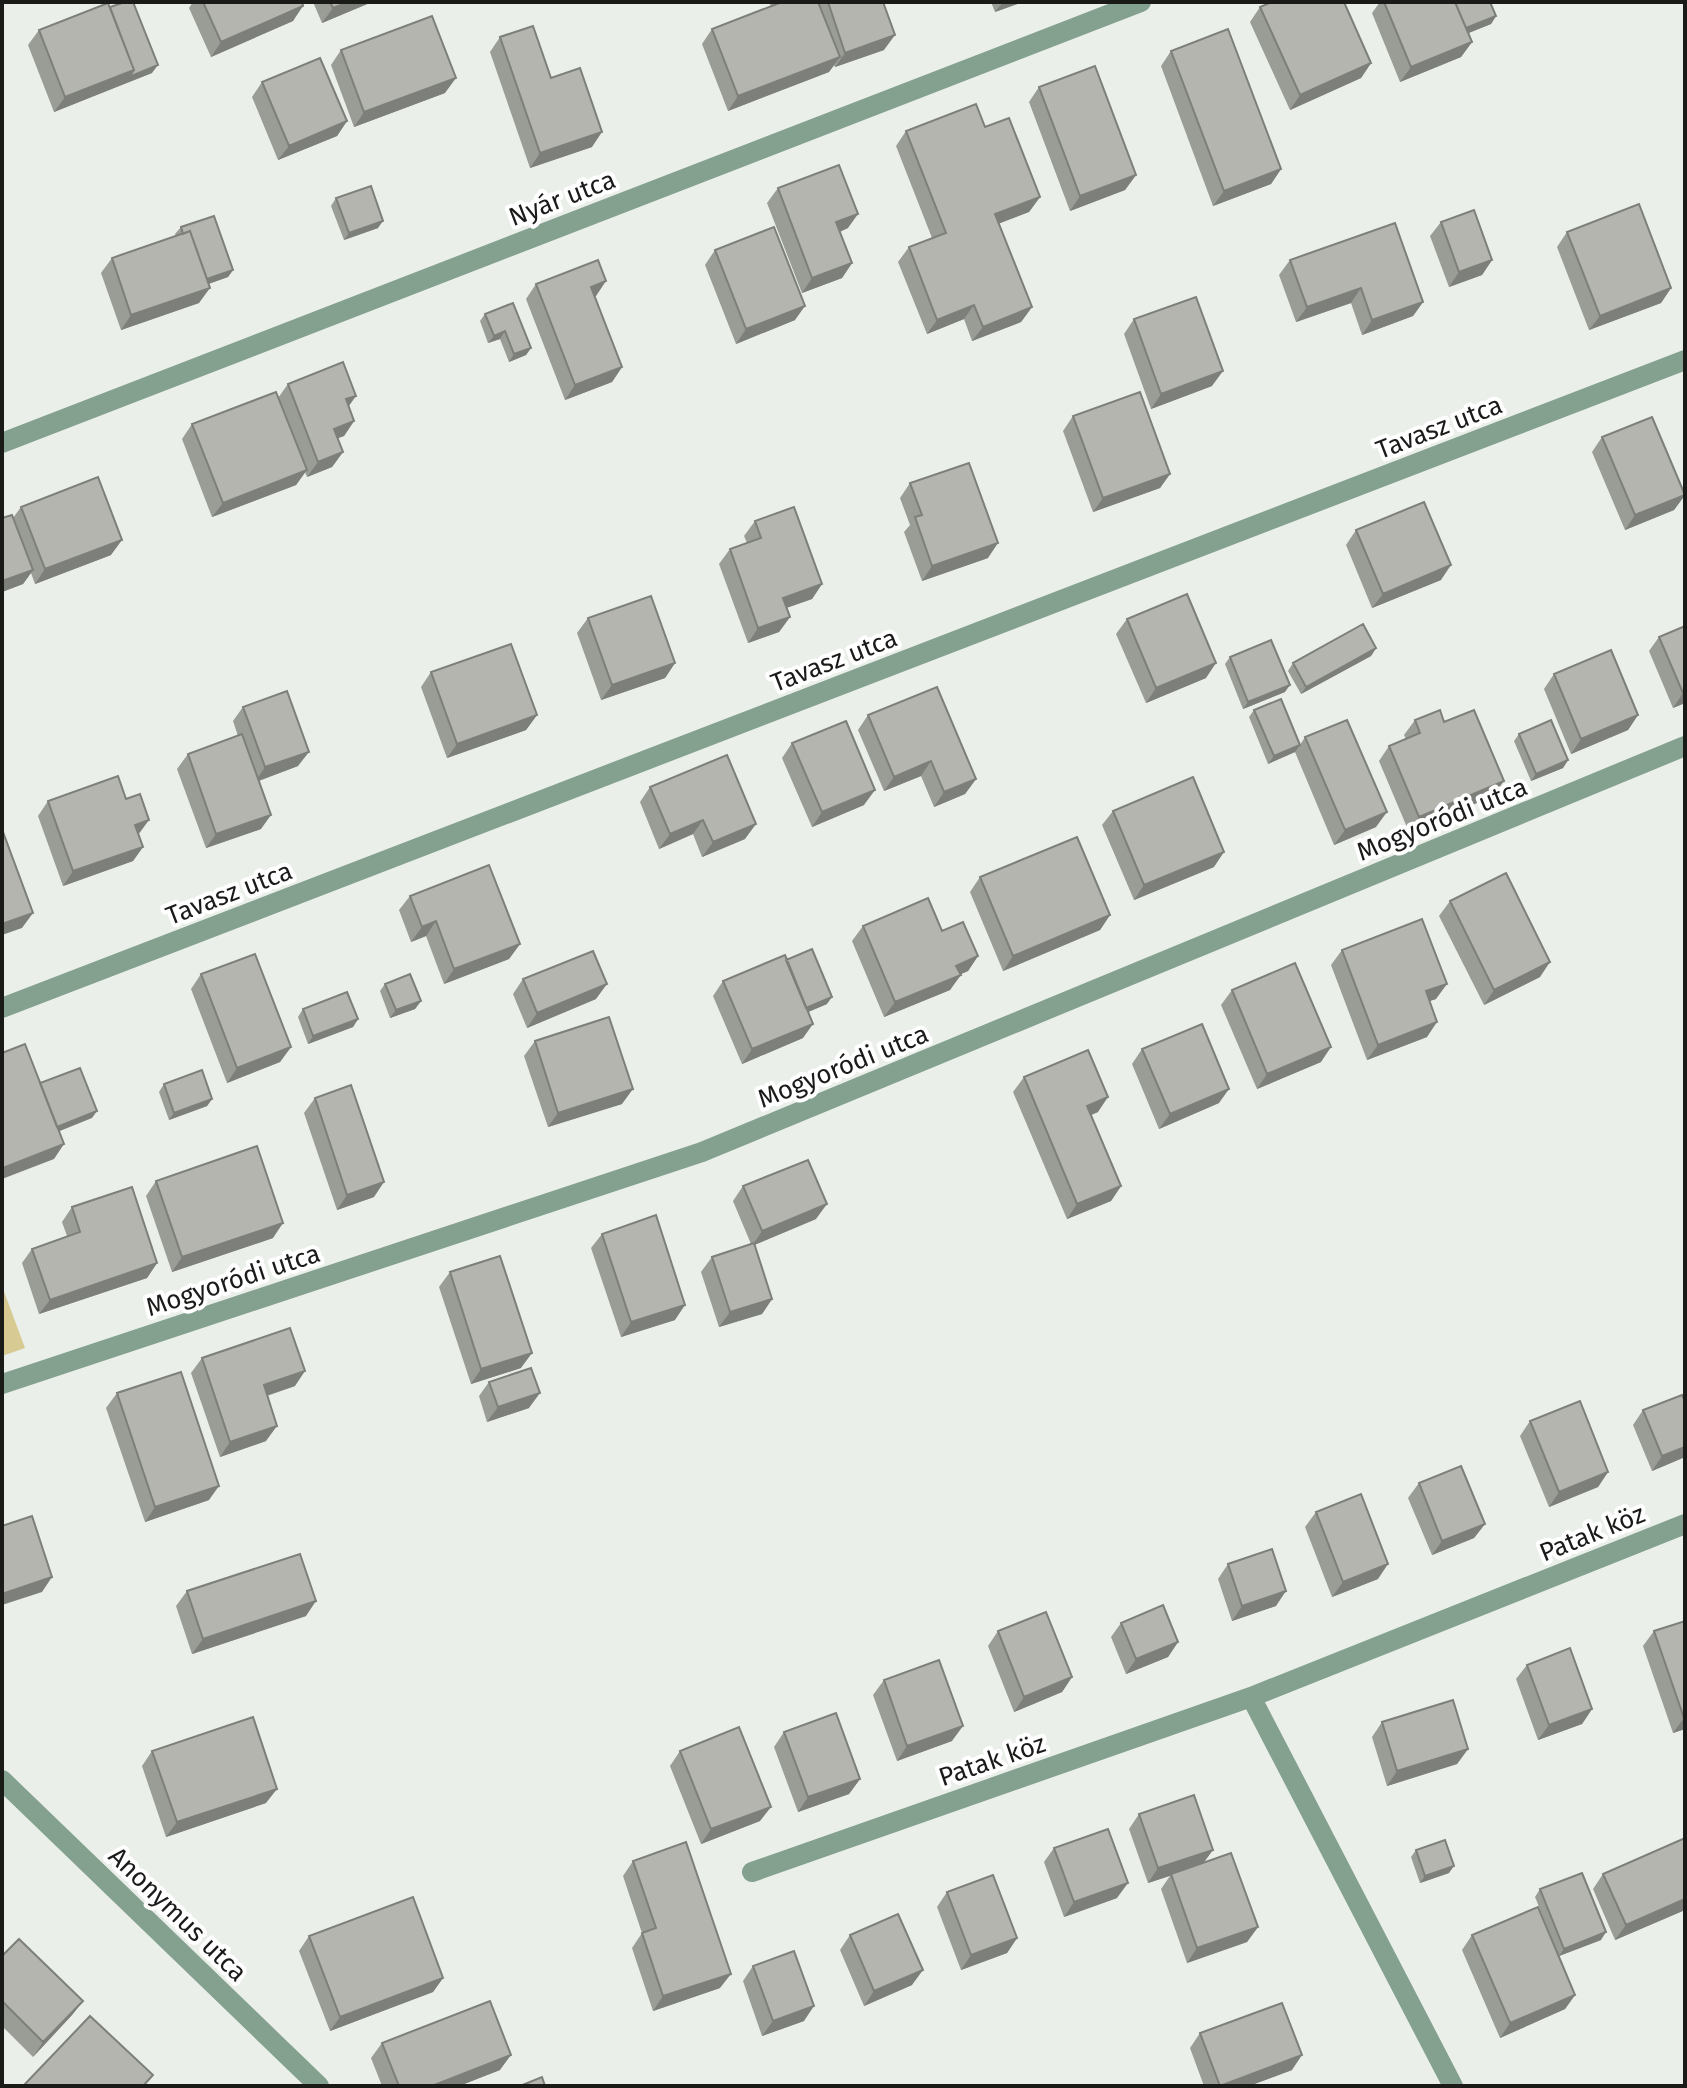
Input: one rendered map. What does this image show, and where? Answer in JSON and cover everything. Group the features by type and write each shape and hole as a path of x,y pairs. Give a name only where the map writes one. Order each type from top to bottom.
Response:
{"street":[{"name":"Nyár utca","path":"2,443 1141,2"},
{"name":"Tavasz utca","path":"2,1008 1685,360"},
{"name":"Mogyoródi utca","path":"2,1384 702,1152 1685,746"},
{"name":"Patak köz","path":"752,1872 1251,1697 1685,1524"},
{"path":"1251,1697 1453,2086"},
{"name":"Anonymus utca","path":"2,1780 319,2086"}],"shaded area":[{"path":"2,1286 25,1348 2,1356"}],"building":[{"path":"133,2 158,65 129,77 134,70 110,7"},
{"path":"203,2 302,2 303,6 221,42"},
{"path":"330,2 348,2 333,8"},
{"path":"782,2 818,2 840,57 738,96 712,29"},
{"path":"828,2 883,2 895,35 845,53"},
{"path":"1272,2 1344,2 1371,63 1300,95 1260,7"},
{"path":"1384,2 1455,2 1472,42 1411,67"},
{"path":"1455,2 1490,2 1496,16 1466,28"},
{"path":"108,3 134,70 65,97 39,30"},
{"path":"432,16 456,78 364,112 341,50"},
{"path":"533,26 551,78 580,68 602,132 540,153 500,37"},
{"path":"1228,29 1281,169 1224,191 1171,51"},
{"path":"320,58 347,121 289,146 262,82"},
{"path":"1095,66 1136,175 1080,196 1039,87"},
{"path":"976,104 985,127 1009,118 1040,197 995,214 1032,307 983,327 974,305 937,320 909,247 946,233 906,131"},
{"path":"839,165 858,214 836,222 852,263 812,278 778,188"},
{"path":"371,186 383,221 349,233 336,198"},
{"path":"1639,204 1671,288 1600,316 1567,232"},
{"path":"1474,210 1492,260 1459,272 1441,222"},
{"path":"214,216 233,270 207,279 190,231 183,234 181,227"},
{"path":"1395,223 1423,302 1372,320 1361,288 1307,307 1290,260"},
{"path":"774,227 805,306 746,329 715,250"},
{"path":"190,231 210,288 131,315 112,258"},
{"path":"598,260 606,281 591,287 622,367 575,385 536,284"},
{"path":"1196,297 1223,371 1161,394 1134,319"},
{"path":"513,303 531,348 514,354 505,331 494,336 485,314"},
{"path":"343,362 356,396 346,399 354,421 334,429 343,452 318,462 288,384"},
{"path":"276,392 307,470 223,503 192,424"},
{"path":"1140,392 1170,474 1103,498 1073,416"},
{"path":"1652,417 1685,495 1635,515 1602,437"},
{"path":"969,463 998,543 932,566 915,517 922,515 910,483"},
{"path":"98,477 122,540 45,569 21,507"},
{"path":"1424,502 1451,565 1383,594 1356,530"},
{"path":"794,507 822,584 783,598 790,617 758,628 730,549 761,538 755,521"},
{"path":"12,515 33,570 2,581 2,518"},
{"path":"1187,594 1216,663 1156,688 1127,619"},
{"path":"651,596 675,663 612,685 588,618"},
{"path":"1363,624 1376,648 1306,687 1293,663"},
{"path":"1685,626 1685,693 1683,693 1659,637"},
{"path":"1271,640 1290,685 1248,702 1230,657"},
{"path":"511,644 537,715 457,744 431,672"},
{"path":"1611,650 1638,715 1581,739 1554,674"},
{"path":"937,687 976,779 944,792 931,761 894,777 868,715"},
{"path":"287,691 309,752 265,767 243,707"},
{"path":"1281,699 1300,745 1274,756 1254,710"},
{"path":"1440,710 1444,722 1474,710 1504,781 1419,817 1389,746 1420,733 1415,720"},
{"path":"1347,720 1387,812 1345,830 1305,737"},
{"path":"1551,720 1568,760 1536,774 1519,734"},
{"path":"846,721 875,790 822,812 792,743"},
{"path":"242,734 271,815 216,834 188,754"},
{"path":"727,755 756,824 713,842 703,820 670,834 650,787"},
{"path":"118,776 126,799 140,794 149,820 135,825 143,847 73,871 48,801"},
{"path":"1193,777 1224,852 1144,885 1113,811"},
{"path":"2,832 33,913 2,924"},
{"path":"1077,837 1110,915 1013,956 980,877"},
{"path":"489,865 520,944 454,969 436,921 422,927 410,896"},
{"path":"1506,873 1550,962 1494,990 1450,901"},
{"path":"928,898 942,931 963,922 978,956 956,966 961,975 895,1002 863,926"},
{"path":"1422,919 1447,984 1426,991 1437,1022 1378,1045 1342,950"},
{"path":"812,949 832,997 806,1008 786,960"},
{"path":"593,951 607,984 537,1013 523,979"},
{"path":"255,954 291,1047 237,1068 201,974"},
{"path":"785,955 813,1024 752,1049 723,981"},
{"path":"1295,963 1331,1047 1267,1074 1232,990"},
{"path":"410,974 421,1001 396,1010 385,984"},
{"path":"347,992 358,1019 313,1036 303,1009"},
{"path":"609,1017 633,1089 558,1113 535,1041"},
{"path":"1202,1024 1229,1089 1170,1114 1142,1049"},
{"path":"25,1044 64,1144 3,1168 2,1053"},
{"path":"1088,1050 1108,1097 1087,1106 1121,1186 1077,1204 1024,1077"},
{"path":"80,1068 97,1111 57,1127 40,1083"},
{"path":"202,1070 212,1099 174,1113 164,1084"},
{"path":"351,1085 384,1182 347,1195 315,1098"},
{"path":"257,1146 283,1223 182,1257 156,1181"},
{"path":"808,1160 827,1204 762,1231 743,1186"},
{"path":"132,1187 157,1263 50,1300 32,1249 80,1232 72,1207"},
{"path":"656,1215 685,1305 631,1322 602,1234"},
{"path":"754,1243 772,1299 730,1312 712,1257"},
{"path":"500,1256 532,1353 481,1369 450,1272"},
{"path":"290,1328 305,1371 264,1385 277,1426 230,1442 202,1358"},
{"path":"531,1368 540,1393 498,1407 489,1382"},
{"path":"181,1372 219,1486 155,1507 117,1393"},
{"path":"1682,1395 1685,1401 1685,1447 1662,1456 1643,1410"},
{"path":"1580,1401 1608,1472 1559,1492 1530,1421"},
{"path":"1461,1466 1485,1524 1442,1541 1419,1483"},
{"path":"1361,1494 1388,1564 1343,1582 1316,1512"},
{"path":"32,1516 52,1577 2,1594 2,1526"},
{"path":"1272,1549 1286,1591 1242,1606 1228,1564"},
{"path":"300,1554 316,1601 203,1639 187,1591"},
{"path":"1163,1605 1178,1642 1136,1659 1121,1623"},
{"path":"1046,1612 1072,1677 1024,1697 998,1631"},
{"path":"1685,1621 1685,1718 1684,1718 1654,1631"},
{"path":"1570,1648 1592,1709 1549,1725 1527,1665"},
{"path":"939,1660 963,1726 907,1746 884,1680"},
{"path":"1453,1700 1468,1749 1397,1771 1382,1722"},
{"path":"836,1713 860,1779 808,1797 784,1732"},
{"path":"253,1717 277,1789 177,1822 152,1751"},
{"path":"739,1727 771,1807 711,1829 680,1751"},
{"path":"1194,1795 1213,1850 1158,1868 1139,1814"},
{"path":"1108,1829 1128,1883 1074,1902 1054,1848"},
{"path":"1685,1838 1685,1899 1626,1925 1603,1874"},
{"path":"1445,1840 1454,1866 1425,1876 1416,1850"},
{"path":"686,1842 731,1974 663,1996 642,1933 656,1928 633,1861"},
{"path":"1231,1853 1258,1927 1197,1948 1171,1874"},
{"path":"1582,1873 1606,1932 1564,1949 1540,1889"},
{"path":"993,1875 1017,1938 971,1955 947,1892"},
{"path":"413,1897 443,1978 340,2017 309,1936"},
{"path":"1538,1907 1575,1995 1510,2023 1472,1935"},
{"path":"898,1914 923,1970 874,1991 850,1935"},
{"path":"19,1939 83,2001 43,2042 2,2001 2,1956"},
{"path":"794,1951 814,2006 773,2021 753,1966"},
{"path":"490,2001 511,2055 432,2086 399,2086 382,2043"},
{"path":"1282,2003 1302,2055 1220,2086 1200,2033"},
{"path":"90,2016 153,2075 143,2086 27,2086 25,2084"},
{"path":"542,2077 545,2086 520,2086"}]}
